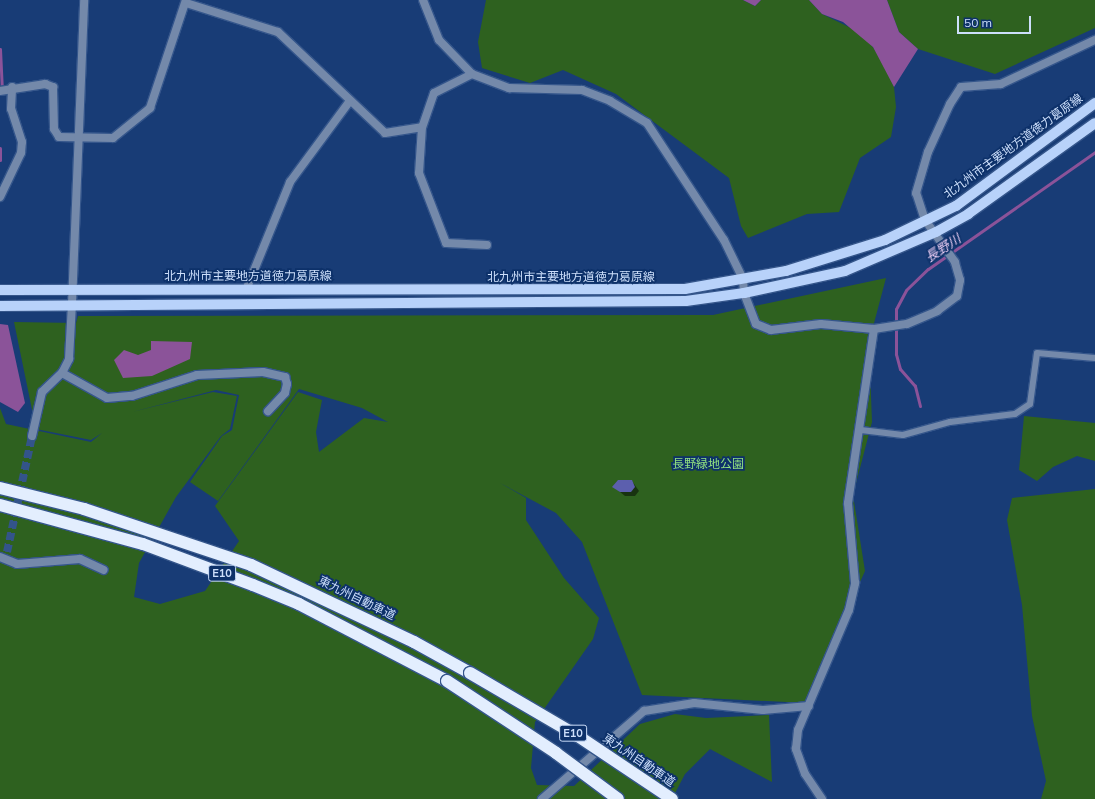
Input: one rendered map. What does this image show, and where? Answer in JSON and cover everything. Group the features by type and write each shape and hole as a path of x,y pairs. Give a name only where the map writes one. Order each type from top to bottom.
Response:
{"highway":[{"name":"東九州自動車道","path":"0,488 154,530 252,565 305,588 470,673 578,736 672,799"},
{"name":"E10","path":"0,505 143,544 300,604 447,681 556,753 618,799"}],"main road":[{"name":"北九州市主要地方道徳力葛原線","path":"0,290 599,291 685,289 743,279 846,254 956,206 1095,103"},
{"name":"北九州市主要地方道徳力葛原線","path":"0,306 72,304 686,301 744,293 845,271 936,232 968,214 1095,123"}],"street":[{"path":"32,436 42,392 62,373 69,359 84,0"},
{"path":"423,0 439,40 472,74 510,88 582,90 610,101 647,123 724,240 743,279 744,293 756,324 771,330 821,324 874,329 907,324 937,311 957,296 960,280 955,262 936,232 925,220 916,193 928,152 961,86 1001,84 1095,40"},
{"path":"0,91 12,87 45,84 53,87 54,129 59,137 79,135 113,138 150,108 186,1 278,32 349,102 385,133 422,127"},
{"path":"472,74 434,94 422,127 419,173 446,243 487,245"},
{"path":"0,197 21,153 22,142 11,109 12,87"},
{"path":"246,290 290,182 349,102"},
{"path":"822,799 805,774 796,749 798,730 849,610 855,583 848,503 861,430 874,329"},
{"path":"62,373 107,398 132,396 197,375 264,372 285,377 287,384 285,392 268,410"},
{"path":"3,556 17,564 80,559 104,570"},
{"path":"542,799 644,711 694,703 763,710 809,706"}],"lane":[{"path":"861,430 903,435 950,422 1015,414 1030,404 1037,353 1095,358"}],"green space":[{"path":"486,0 743,0 755,6 761,0 809,0 822,14 857,31 873,47 886,69 894,87 896,107 891,137 860,158 839,212 807,214 748,238 741,226 729,178 616,94 563,70 530,83 482,68 478,42"},
{"path":"887,0 1095,0 1095,28 995,74 918,49 899,32"},
{"name":"長野緑地公園","path":"886,278 869,342 872,422 853,495 865,571 806,703 642,695 582,542 556,513 500,483 526,498 526,520 564,578 599,618 593,639 535,722 531,768 537,785 574,786 640,724 675,714 706,718 769,715 772,782 710,749 685,774 672,799 0,799 0,408 6,424 91,442 102,433 91,440 36,429 14,322 76,323 78,316 713,315","holes":["299,389 362,408 388,422 364,418 319,452 316,432 322,400 298,392 215,506 239,541 205,591 160,604 134,597 139,563 176,497 221,436 230,429 237,396 213,392 132,412 216,390 239,395 232,430 222,436 190,482 218,501"]},
{"path":"1024,416 1095,423 1095,461 1077,456 1053,467 1037,481 1019,470"},
{"path":"1095,489 1095,799 1041,799 1046,781 1032,716 1022,605 1007,520 1012,498"}],"shaded area":[{"path":"743,0 761,0 755,6"},
{"path":"809,0 887,0 899,32 918,49 894,87 873,47 843,22 822,14"},
{"path":"0,324 8,325 25,403 18,412 0,402"},
{"path":"151,341 192,342 190,359 152,376 123,378 114,360 124,350 138,355 151,350"}],"building":[{"path":"618,480 632,480 635,487 631,492 620,492 612,487"}],"waterway":[{"path":"0,49 2,91"},
{"path":"0,148 0,160"},
{"name":"長野川","path":"920,406 915,386 900,369 896,354 896,309 906,290 928,269 1095,152"}],"tunnel":[{"path":"7,552 32,436"}]}
